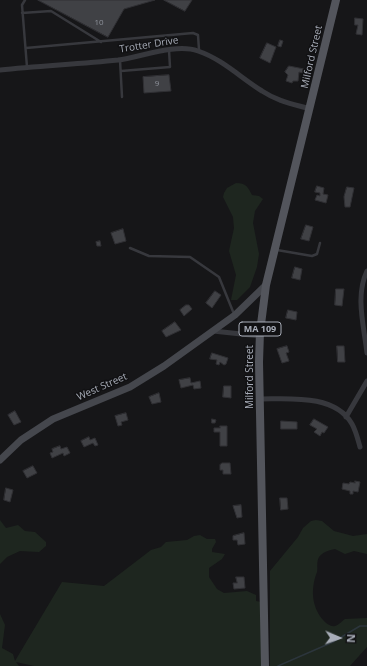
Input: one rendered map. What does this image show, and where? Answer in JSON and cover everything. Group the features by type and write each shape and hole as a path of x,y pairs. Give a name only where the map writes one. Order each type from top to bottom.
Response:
{"main road":[{"name":"Milford Street","path":"266,666 260,336 266,285 276,250 336,0"}],"street":[{"name":"Trotter Drive","path":"0,70 120,59 168,50 189,48 199,51 280,101 310,109"},
{"path":"367,271 363,280 361,295 367,354"},
{"name":"West Street","path":"0,460 22,440 53,419 130,388 213,332 243,308 257,292 266,285"},
{"path":"213,332 260,336"},
{"path":"346,417 367,381"},
{"path":"260,399 314,400 330,407 346,417 352,424 360,448"}],"lane":[{"path":"25,0 22,5 22,13 27,67"},
{"path":"22,13 50,11 101,42"},
{"path":"26,48 193,33 198,35 199,51"},
{"path":"121,71 170,66 168,50"},
{"path":"120,59 122,97"},
{"path":"276,250 312,256 317,254 320,243"},
{"path":"130,248 150,256 163,258 190,257 219,277 235,315"}],"shaded area":[{"path":"236,183 244,185 248,188 252,195 259,196 263,199 255,211 253,223 259,254 257,267 250,287 237,300 231,300 236,275 229,251 234,228 233,217 223,197 227,188"},
{"path":"0,520 6,528 18,525 25,531 35,532 46,542 46,546 39,552 20,551 7,557 0,564"},
{"path":"311,521 322,521 334,531 353,536 367,534 367,554 354,551 345,554 335,549 326,552 319,557 313,585 313,598 320,616 329,625 334,626 345,619 367,618 367,647 350,666 270,666 270,571 298,537 303,528"},
{"path":"200,535 207,539 215,539 216,542 212,552 225,554 222,559 209,568 209,577 217,589 224,593 247,591 256,595 256,601 261,602 261,666 34,666 16,662 19,666 0,666 0,614 5,625 2,648 13,654 15,661 62,582 104,586 151,550 161,547 166,542 187,540 194,536"}],"building":[{"path":"38,0 155,0 124,9 108,37"},
{"path":"164,0 192,0 185,11"},
{"path":"355,18 363,19 362,35 356,34 358,25 355,25"},
{"path":"280,40 283,41 281,47 278,46"},
{"path":"267,43 276,47 270,63 260,58"},
{"path":"289,66 304,69 303,73 299,72 298,81 293,81 292,83 286,81 288,75 285,72"},
{"path":"169,75 171,91 144,93 143,77"},
{"path":"317,186 324,188 323,194 328,195 326,203 315,200 317,195 320,196 320,193 315,192"},
{"path":"347,187 354,188 350,207 345,207 344,197"},
{"path":"306,225 313,227 309,241 301,239"},
{"path":"123,229 126,241 115,244 111,233"},
{"path":"100,241 101,246 97,246 96,242"},
{"path":"295,267 302,269 300,280 292,278"},
{"path":"336,289 344,289 342,306 335,305"},
{"path":"215,291 221,295 212,308 206,303"},
{"path":"186,305 189,305 192,309 184,316 180,310"},
{"path":"288,310 297,312 296,320 286,318"},
{"path":"175,322 181,330 166,337 162,331"},
{"path":"287,346 289,352 286,353 289,361 282,363 277,349"},
{"path":"337,346 344,346 345,362 338,362"},
{"path":"212,353 228,358 226,364 224,365 220,362 219,365 216,364 217,360 210,359"},
{"path":"190,378 191,383 200,381 201,388 194,389 193,385 181,388 179,380"},
{"path":"224,386 231,386 231,398 223,397"},
{"path":"159,393 161,402 152,404 149,397"},
{"path":"15,411 21,422 14,425 8,415"},
{"path":"126,413 128,420 121,422 122,425 118,426 115,416"},
{"path":"212,419 216,420 215,423 212,423"},
{"path":"314,419 328,427 320,436 314,432 317,429 310,425"},
{"path":"281,421 297,422 297,429 281,429"},
{"path":"220,426 227,426 227,446 220,446 220,432 214,432 214,428 220,428"},
{"path":"89,437 90,440 95,438 98,445 95,446 93,443 84,447 81,441"},
{"path":"60,446 61,449 67,447 70,453 64,456 63,453 52,458 50,453 53,452 52,449"},
{"path":"222,463 230,463 231,474 223,474 223,470 220,470 220,465"},
{"path":"33,466 37,473 27,478 23,471"},
{"path":"355,481 360,482 358,492 353,491 353,494 350,494 350,491 342,489 343,483 355,483"},
{"path":"6,488 13,490 10,502 4,500"},
{"path":"280,498 287,498 288,509 281,510"},
{"path":"241,505 242,517 237,518 233,506"},
{"path":"244,533 245,544 238,545 237,540 233,540 233,536"},
{"path":"236,577 244,577 245,588 234,589 233,583 237,583"}],"waterway":[{"path":"278,666 333,642 360,626 367,626"}]}
